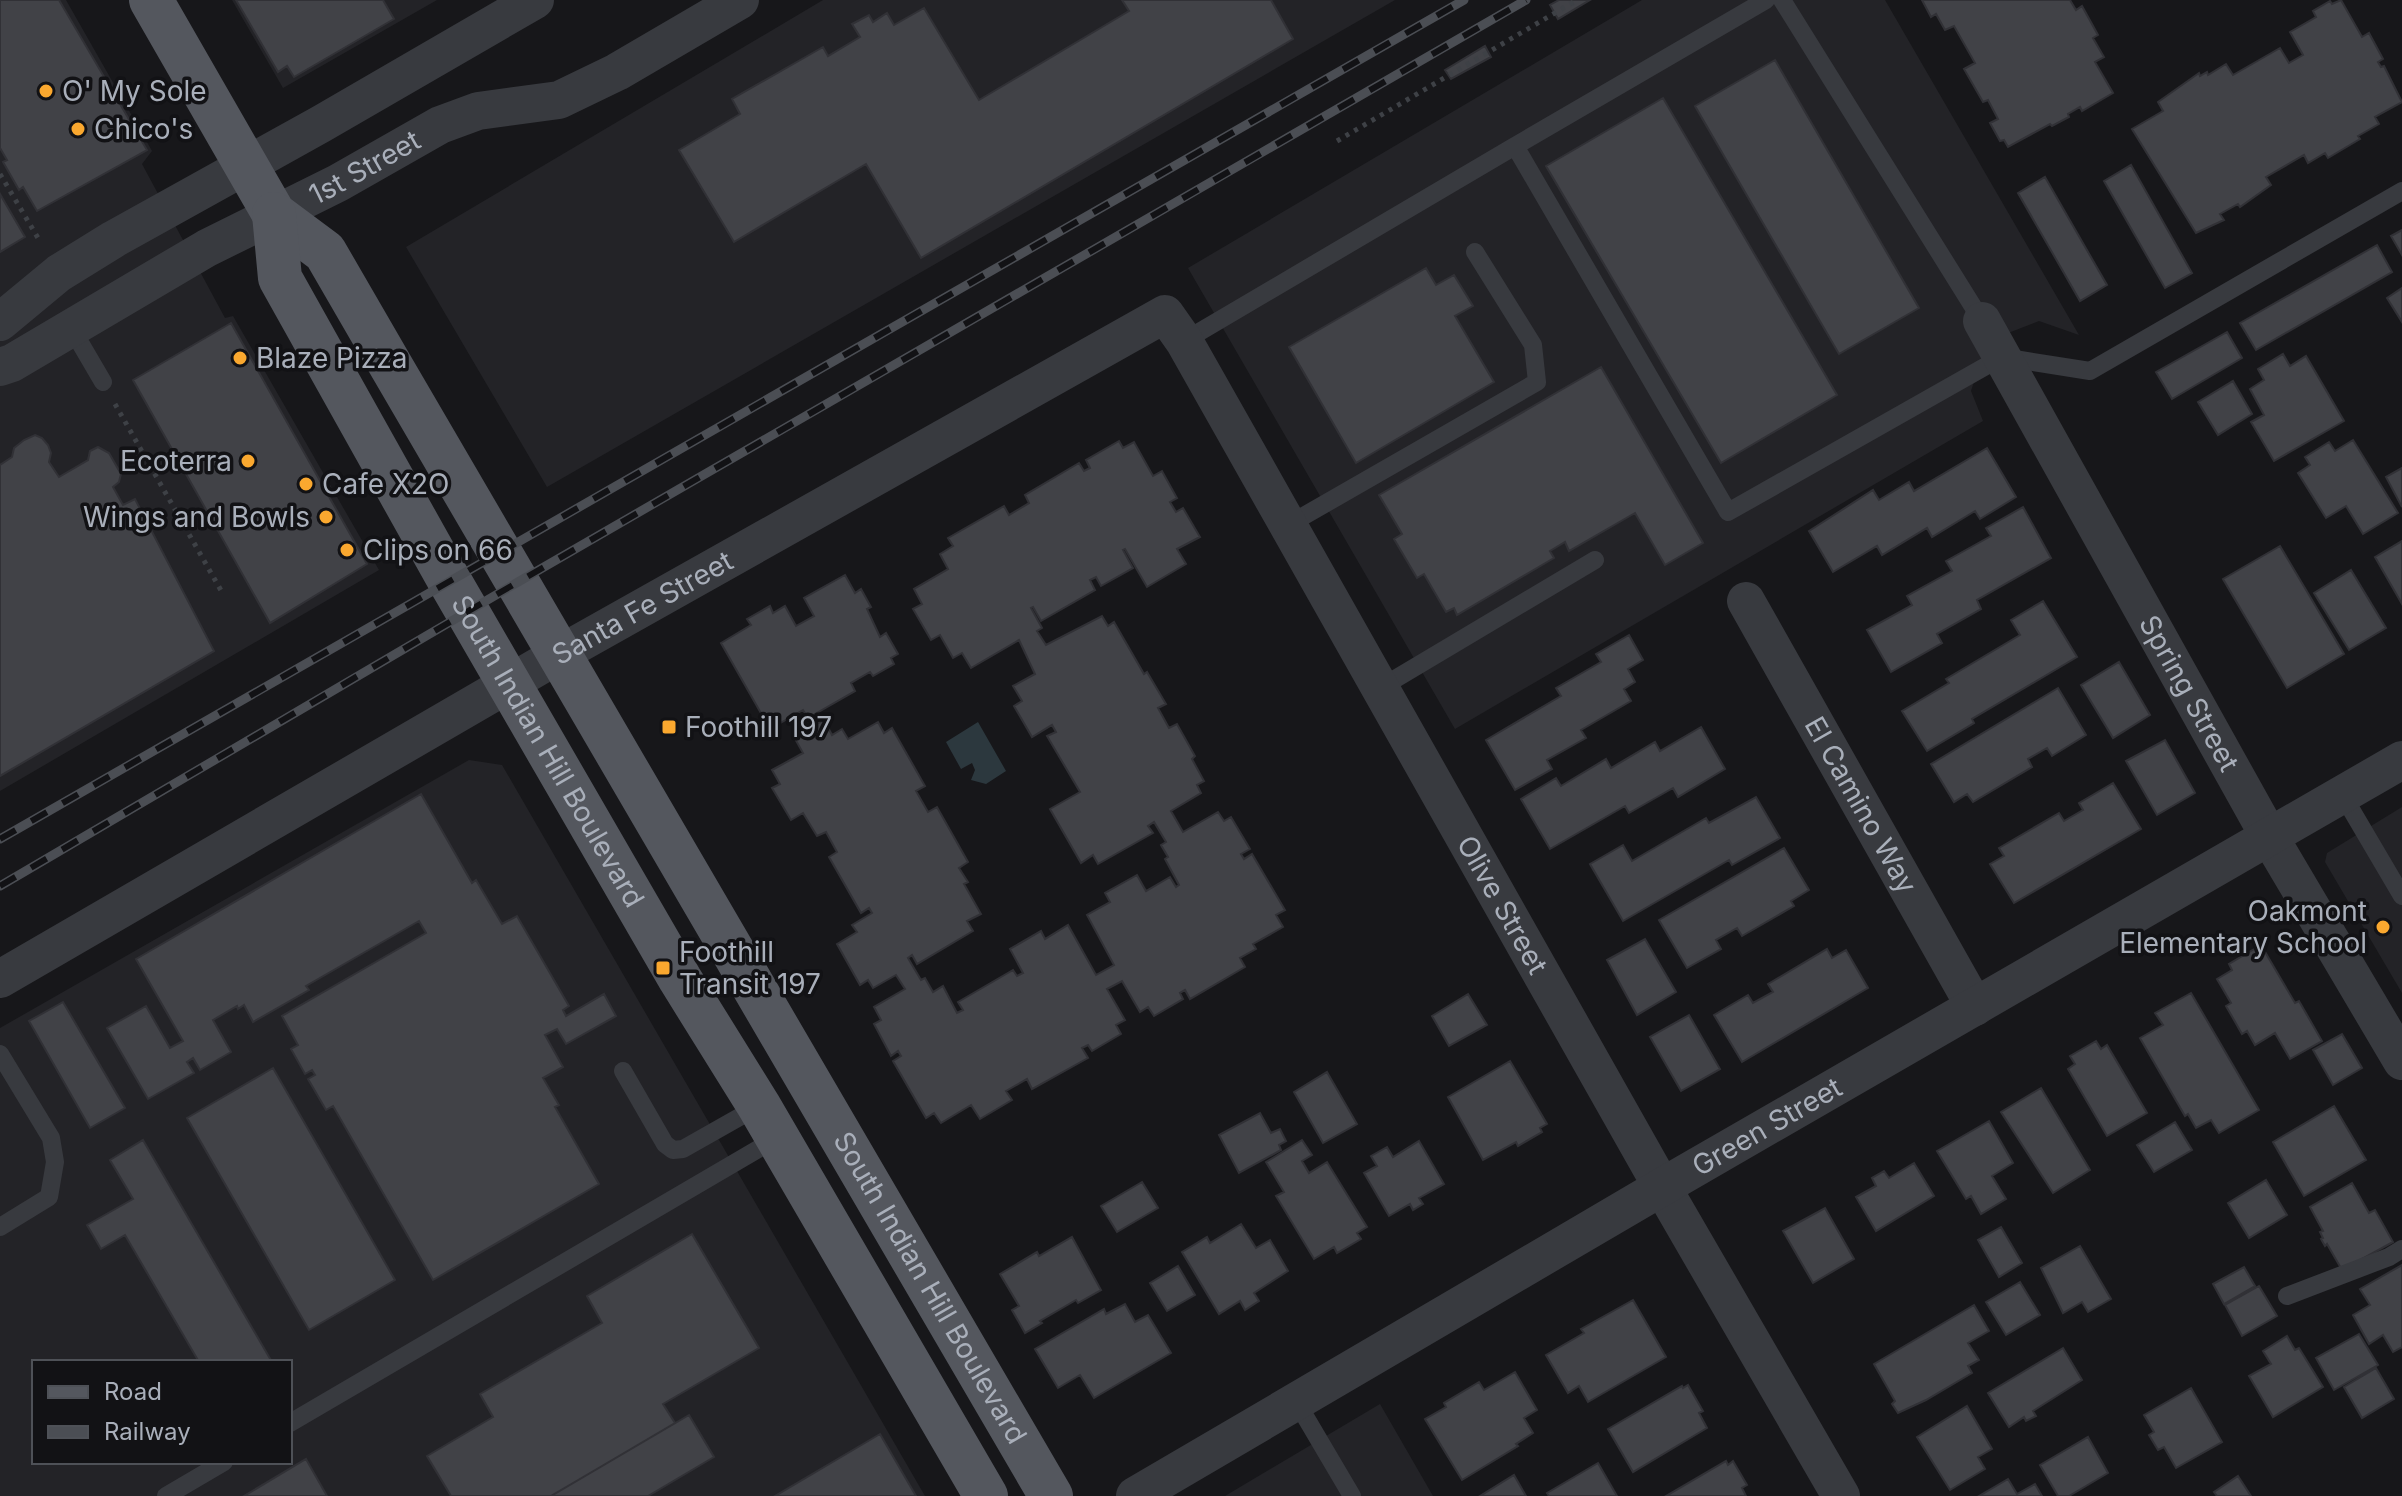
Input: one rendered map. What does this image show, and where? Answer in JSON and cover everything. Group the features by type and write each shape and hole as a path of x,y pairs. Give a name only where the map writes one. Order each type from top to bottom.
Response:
{"main road":[{"path":"151,0 274,214"},
{"name":"South Indian Hill Boulevard","path":"274,214 325,252 854,1152 1051,1496"},
{"name":"South Indian Hill Boulevard","path":"274,214 280,278 680,979 768,1122 986,1496"}],"street":[{"name":"1st Street","path":"0,322 59,273 114,239 535,0"},
{"name":"1st Street","path":"0,367 72,329 196,255 338,183 440,125 478,111 559,100 617,72 740,0"},
{"name":"Spring Street","path":"1982,321 2270,838 2402,1061"},
{"name":"Olive Street","path":"1174,327 1841,1496"},
{"name":"Santa Fe Street","path":"0,979 560,654 1174,327"},
{"name":"El Camino Way","path":"1746,601 1975,1007"},
{"name":"Green Street","path":"1135,1496 1662,1187 2402,760"}],"lane":[{"path":"1174,327 1515,146 1766,0"},
{"path":"1782,0 1982,321"},
{"path":"1515,146 1728,512 2002,357 2090,371 2402,191"},
{"path":"1288,525 1537,382 1533,345 1475,252"},
{"path":"72,329 103,382"},
{"path":"1380,688 1595,560"},
{"path":"2342,794 2402,896"},
{"path":"0,1054 51,1138 55,1162 49,1197 0,1227"},
{"path":"623,1071 665,1144 673,1150 768,1122"},
{"path":"292,1422 768,1122"},
{"path":"2287,1296 2389,1257 2402,1249"},
{"path":"1296,1401 1352,1496"},
{"path":"166,1496 221,1464"}],"path":[{"path":"1337,141 1577,0"},
{"path":"0,174 38,238"},
{"path":"103,382 223,594"}],"shaded area":[{"path":"0,0 66,0 152,151 142,164 225,318 233,316 379,570 0,791"},
{"path":"232,0 437,0 283,88"},
{"path":"823,0 1395,0 547,487 406,247"},
{"path":"1642,0 1885,0 2079,335 2039,321 2003,335 1981,360 1971,391 1983,421 1455,729 1188,268"},
{"path":"978,722 1006,771 986,784 971,780 975,770 972,763 961,769 946,742"},
{"path":"469,760 502,765 925,1496 0,1496 0,1028"},
{"name":"Oakmont Elementary School","path":"2402,807 2402,993 2325,862 2327,853"},
{"path":"1380,1404 1433,1496 1225,1496"}],"building":[{"path":"0,0 59,0 147,150 37,211 23,187 19,190 3,162 7,160 0,148"},
{"path":"236,0 383,0 394,19 294,77 287,66 278,72"},
{"path":"1122,0 1271,0 1293,39 921,258 866,164 734,242 679,150 740,114 732,99 823,47 828,56 860,37 852,24 869,15 873,22 887,13 894,25 924,8 979,100 1129,11"},
{"path":"1559,0 1590,0 1558,19 1550,5"},
{"path":"1922,0 2070,0 2076,10 2082,6 2098,35 2093,38 2104,57 2095,62 2113,93 2082,111 2080,107 2068,114 2069,117 2008,147 2004,140 2000,141 1990,123 1998,119 1988,100 1983,102 1964,69 1975,63 1954,26 1945,30 1936,14 1931,17"},
{"path":"2341,0 2362,37 2369,33 2383,59 2378,62 2381,67 2384,66 2402,102 2375,117 2379,124 2328,158 2325,153 2308,163 2304,155 2266,177 2271,185 2240,207 2238,204 2220,214 2224,220 2196,233 2132,129 2163,111 2158,102 2199,73 2200,76 2207,72 2208,75 2226,64 2233,75 2280,48 2289,63 2303,55 2290,32 2316,17 2313,11 2330,1 2332,4"},
{"path":"1485,46 1491,57 1451,79 1445,70"},
{"path":"1775,60 1919,308 1839,354 1695,106"},
{"path":"1663,98 1837,395 1721,463 1546,166"},
{"path":"2131,165 2192,273 2165,288 2104,181"},
{"path":"2045,177 2107,285 2080,301 2018,193"},
{"path":"0,194 25,237 0,252"},
{"path":"2402,230 2402,255 2391,236"},
{"path":"2377,245 2392,272 2256,350 2240,323"},
{"path":"1426,268 1436,285 1454,275 1473,306 1455,316 1494,382 1356,463 1289,347"},
{"path":"2402,288 2402,322 2387,298"},
{"path":"231,323 367,564 270,623 133,380"},
{"path":"2227,332 2242,358 2172,399 2156,372"},
{"path":"2283,354 2290,366 2306,356 2344,421 2274,461 2251,422 2264,415 2250,389 2264,380 2258,369"},
{"path":"1601,367 1703,543 1665,565 1635,513 1569,551 1565,542 1550,551 1554,558 1457,615 1454,608 1446,612 1424,574 1417,578 1394,539 1402,534 1379,495"},
{"path":"2233,381 2252,414 2218,435 2198,402"},
{"path":"35,435 48,445 51,453 49,462 59,477 88,460 90,451 98,447 109,453 121,474 119,482 113,487 123,505 135,499 214,651 0,776 0,465 12,457 14,448"},
{"path":"2353,440 2398,513 2363,534 2346,506 2326,518 2298,473 2310,465 2305,457 2329,442 2335,451"},
{"path":"1119,441 1123,448 1134,442 1153,476 1162,471 1177,498 1170,502 1176,512 1183,508 1200,537 1177,549 1186,564 1147,587 1123,550 1133,568 1101,586 1096,577 1090,580 1095,590 1041,621 1031,608 1042,628 1037,631 1046,645 1102,616 1108,626 1114,622 1144,674 1147,672 1166,704 1158,708 1169,728 1177,724 1195,756 1192,759 1204,781 1197,785 1201,793 1171,811 1183,832 1218,812 1224,821 1231,817 1250,849 1241,854 1244,859 1252,854 1285,910 1276,915 1283,927 1253,944 1256,949 1240,958 1245,967 1190,999 1185,990 1180,993 1183,999 1154,1016 1148,1007 1140,1012 1122,981 1107,989 1125,1020 1116,1025 1121,1034 1092,1051 1088,1045 1082,1048 1088,1058 1032,1089 1027,1079 1006,1091 1012,1100 980,1119 971,1105 941,1123 934,1113 926,1118 893,1061 901,1056 898,1051 891,1056 874,1024 881,1020 874,1007 905,989 896,975 873,988 868,980 860,985 837,944 857,932 852,925 872,913 869,908 861,913 829,857 837,852 826,832 817,836 803,813 791,820 772,788 780,784 772,770 803,753 794,737 824,720 832,735 842,729 848,739 878,722 884,733 892,728 925,786 916,791 928,812 937,807 968,862 959,868 981,914 967,921 973,931 917,964 912,955 908,958 921,980 925,978 933,992 943,986 957,1013 963,1010 958,1002 1013,970 1017,976 1023,973 1010,949 1041,931 1045,939 1068,925 1096,975 1114,965 1087,915 1110,902 1105,893 1137,875 1146,891 1170,877 1176,887 1179,885 1165,859 1168,857 1161,845 1166,842 1154,822 1148,826 1153,833 1098,864 1093,855 1081,863 1050,809 1080,792 1047,736 1056,732 1052,725 1032,737 1014,706 1022,701 1013,686 1035,674 1019,640 971,668 962,653 953,658 940,635 931,640 913,609 922,604 914,589 948,569 940,554 953,546 948,538 1004,506 1009,515 1029,503 1025,495 1079,463 1084,471 1090,468 1086,460"},
{"path":"1987,448 2016,497 1980,519 1975,511 1932,537 1927,528 1882,555 1877,546 1833,572 1809,531 1873,490 1879,500 1909,482 1914,491"},
{"path":"2402,468 2402,507 2386,477"},
{"path":"2023,507 2051,558 1977,600 1981,609 1937,634 1942,643 1891,672 1867,630 1912,605 1907,596 1952,571 1946,561 1991,536 1986,528"},
{"path":"2402,541 2402,604 2375,557"},
{"path":"2280,546 2344,654 2287,688 2223,579"},
{"path":"2351,570 2386,628 2349,650 2314,593"},
{"path":"845,575 855,593 861,589 871,607 867,609 880,637 886,633 898,654 891,658 894,664 873,676 870,672 851,683 855,691 808,718 803,710 770,729 721,643 751,625 747,619 770,606 773,613 785,606 796,626 814,616 804,598"},
{"path":"2043,601 2077,657 1972,719 1974,723 1927,751 1902,711 1949,683 1946,679 2020,635 2011,620"},
{"path":"1629,635 1643,660 1628,669 1635,682 1624,689 1631,701 1581,730 1586,738 1547,760 1552,769 1515,790 1486,740 1561,696 1556,688 1601,662 1596,654"},
{"path":"2119,662 2150,715 2113,738 2081,685"},
{"path":"2058,688 2086,735 2052,756 2047,748 2028,759 2032,767 1973,802 1967,794 1954,802 1931,764"},
{"path":"1701,727 1725,769 1678,797 1673,788 1629,813 1625,806 1550,849 1521,799 1556,778 1561,786 1606,759 1611,768 1655,742 1660,751"},
{"path":"2165,740 2195,793 2157,815 2126,761"},
{"path":"2113,783 2141,829 2014,903 1990,864 2004,856 1999,848 2059,813 2064,821 2083,810 2079,803"},
{"path":"421,794 472,883 476,880 502,924 517,916 569,1006 563,1010 566,1016 604,994 616,1016 566,1044 557,1029 545,1035 563,1067 543,1078 559,1105 555,1107 599,1184 433,1280 333,1106 326,1110 308,1079 315,1075 312,1070 305,1074 291,1049 298,1045 282,1016 426,933 419,921 306,986 309,990 253,1022 244,1005 213,1020 231,1052 200,1070 193,1058 187,1062 194,1073 148,1099 107,1028 146,1006 170,1048 183,1041 136,959"},
{"path":"1756,797 1780,838 1732,865 1729,860 1623,921 1590,864 1623,845 1632,861 1706,818 1709,823"},
{"path":"1784,848 1809,890 1791,901 1794,906 1742,936 1737,928 1716,940 1721,949 1687,968 1659,920"},
{"path":"1645,939 1676,992 1637,1015 1607,960"},
{"path":"2261,945 2295,1003 2299,1001 2322,1041 2290,1059 2275,1033 2255,1045 2247,1031 2242,1034 2226,1006 2231,1003 2217,979 2232,970 2229,964"},
{"path":"1827,949 1832,958 1846,950 1868,988 1742,1062 1714,1015 1748,995 1753,1003 1773,992 1768,984"},
{"path":"2191,993 2259,1110 2219,1133 2211,1120 2196,1128 2188,1114 2185,1116 2140,1038 2163,1025 2155,1013"},
{"path":"1468,994 1487,1025 1449,1046 1432,1016"},
{"path":"63,1002 125,1108 90,1128 29,1021"},
{"path":"1689,1015 1720,1069 1681,1091 1650,1037"},
{"path":"2342,1034 2362,1068 2333,1085 2313,1050"},
{"path":"2096,1041 2101,1049 2107,1045 2147,1113 2107,1136 2068,1069 2075,1064 2070,1056"},
{"path":"1510,1061 1547,1124 1540,1128 1542,1132 1518,1146 1516,1142 1483,1160 1448,1097"},
{"path":"273,1068 395,1280 309,1330 187,1118"},
{"path":"1327,1072 1357,1124 1323,1143 1294,1092"},
{"path":"2041,1088 2090,1170 2053,1193 2001,1112"},
{"path":"2334,1106 2366,1160 2304,1196 2273,1142"},
{"path":"1260,1113 1271,1133 1280,1129 1286,1141 1279,1145 1281,1150 1239,1173 1219,1135"},
{"path":"1989,1121 2013,1163 1992,1176 2006,1199 1981,1214 1971,1196 1966,1199 1937,1151"},
{"path":"2175,1122 2192,1150 2154,1172 2137,1145"},
{"path":"143,1140 271,1360 198,1360 125,1235 101,1249 87,1225 133,1199 110,1160"},
{"path":"1302,1140 1312,1155 1302,1161 1309,1173 1327,1162 1367,1227 1357,1233 1361,1239 1337,1253 1334,1247 1314,1259 1276,1196 1284,1192 1266,1162"},
{"path":"1419,1141 1444,1184 1419,1198 1423,1204 1413,1210 1410,1204 1389,1216 1364,1173 1377,1166 1371,1156 1387,1147 1393,1157"},
{"path":"1914,1163 1934,1196 1876,1231 1856,1197 1876,1186 1872,1178 1884,1171 1889,1178"},
{"path":"2266,1180 2287,1215 2249,1238 2228,1203"},
{"path":"1142,1182 1158,1208 1117,1232 1101,1206"},
{"path":"2352,1183 2369,1213 2375,1210 2393,1242 2342,1270 2321,1239 2320,1232 2323,1231 2310,1207"},
{"path":"1825,1208 1854,1259 1813,1283 1783,1231"},
{"path":"1241,1224 1256,1248 1270,1240 1288,1271 1254,1293 1259,1301 1245,1310 1240,1301 1219,1314 1182,1252 1207,1237 1210,1243"},
{"path":"2001,1227 2022,1263 1999,1277 1978,1240"},
{"path":"692,1234 759,1348 663,1404 675,1423 551,1496 451,1496 427,1456 493,1417 480,1394 602,1323 587,1296"},
{"path":"1072,1237 1101,1290 1078,1303 1076,1300 1025,1333 1012,1310 1019,1306 1000,1274 1037,1252 1039,1256"},
{"path":"2080,1246 2111,1299 2088,1312 2082,1302 2063,1313 2041,1268"},
{"path":"2402,1265 2402,1347 2393,1352 2383,1335 2369,1344 2353,1315 2370,1305 2360,1289"},
{"path":"1178,1266 1195,1295 1167,1311 1150,1283"},
{"path":"2244,1267 2255,1286 2224,1304 2213,1284"},
{"path":"2020,1282 2040,1315 2006,1335 1986,1302"},
{"path":"2259,1286 2277,1316 2242,1336 2225,1305"},
{"path":"1633,1300 1666,1357 1588,1402 1579,1386 1568,1393 1546,1355 1584,1333 1581,1329"},
{"path":"1125,1304 1135,1322 1148,1315 1171,1353 1094,1398 1080,1375 1058,1388 1035,1349 1104,1309 1106,1314"},
{"path":"1974,1305 1989,1331 1968,1343 1979,1360 1968,1366 1972,1373 1898,1413 1892,1404 1895,1401 1874,1364"},
{"path":"2359,1334 2378,1365 2334,1390 2316,1358"},
{"path":"2287,1336 2295,1350 2299,1348 2323,1387 2273,1417 2249,1376 2271,1364 2263,1351"},
{"path":"2063,1348 2082,1380 2033,1411 2036,1416 2026,1421 2024,1417 2009,1427 1988,1393"},
{"path":"2376,1368 2394,1399 2362,1418 2344,1387"},
{"path":"1515,1372 1537,1410 1524,1418 1533,1433 1516,1444 1518,1446 1462,1480 1425,1419 1446,1407 1444,1403 1479,1382 1484,1390"},
{"path":"1688,1385 1703,1411 1699,1413 1707,1428 1633,1472 1608,1429"},
{"path":"2191,1388 2222,1442 2176,1468 2164,1447 2158,1450 2149,1435 2154,1432 2144,1415"},
{"path":"1967,1406 1992,1449 1978,1457 1985,1469 1950,1490 1917,1437"},
{"path":"689,1415 714,1457 648,1496 551,1496"},
{"path":"880,1434 916,1496 775,1496"},
{"path":"2088,1437 2108,1473 2069,1496 2058,1496 2040,1465"},
{"path":"306,1459 327,1496 244,1496"},
{"path":"1726,1461 1728,1465 1733,1461 1747,1485 1742,1488 1746,1496 1666,1496"},
{"path":"1598,1463 1617,1496 1549,1496 1547,1493"},
{"path":"1514,1475 1526,1496 1480,1496"},
{"path":"2238,1476 2251,1496 2217,1496 2214,1492"},
{"path":"2008,1479 2017,1494 2035,1484 2042,1496 1979,1496"}],"railway":[{"path":"0,839 1464,0"},
{"path":"0,886 518,582 1526,0"}],"place":[{"name":"O' My Sole","path":"46,91"},
{"name":"Chico's","path":"78,129"},
{"name":"Blaze Pizza","path":"240,358"},
{"name":"Ecoterra","path":"248,461"},
{"name":"Cafe X2O","path":"306,484"},
{"name":"Wings and Bowls","path":"326,517"},
{"name":"Clips on 66","path":"347,550"},
{"name":"Foothill 197","path":"669,727"},
{"name":"Oakmont Elementary School","path":"2383,927"},
{"name":"Foothill Transit 197","path":"663,968"}]}
